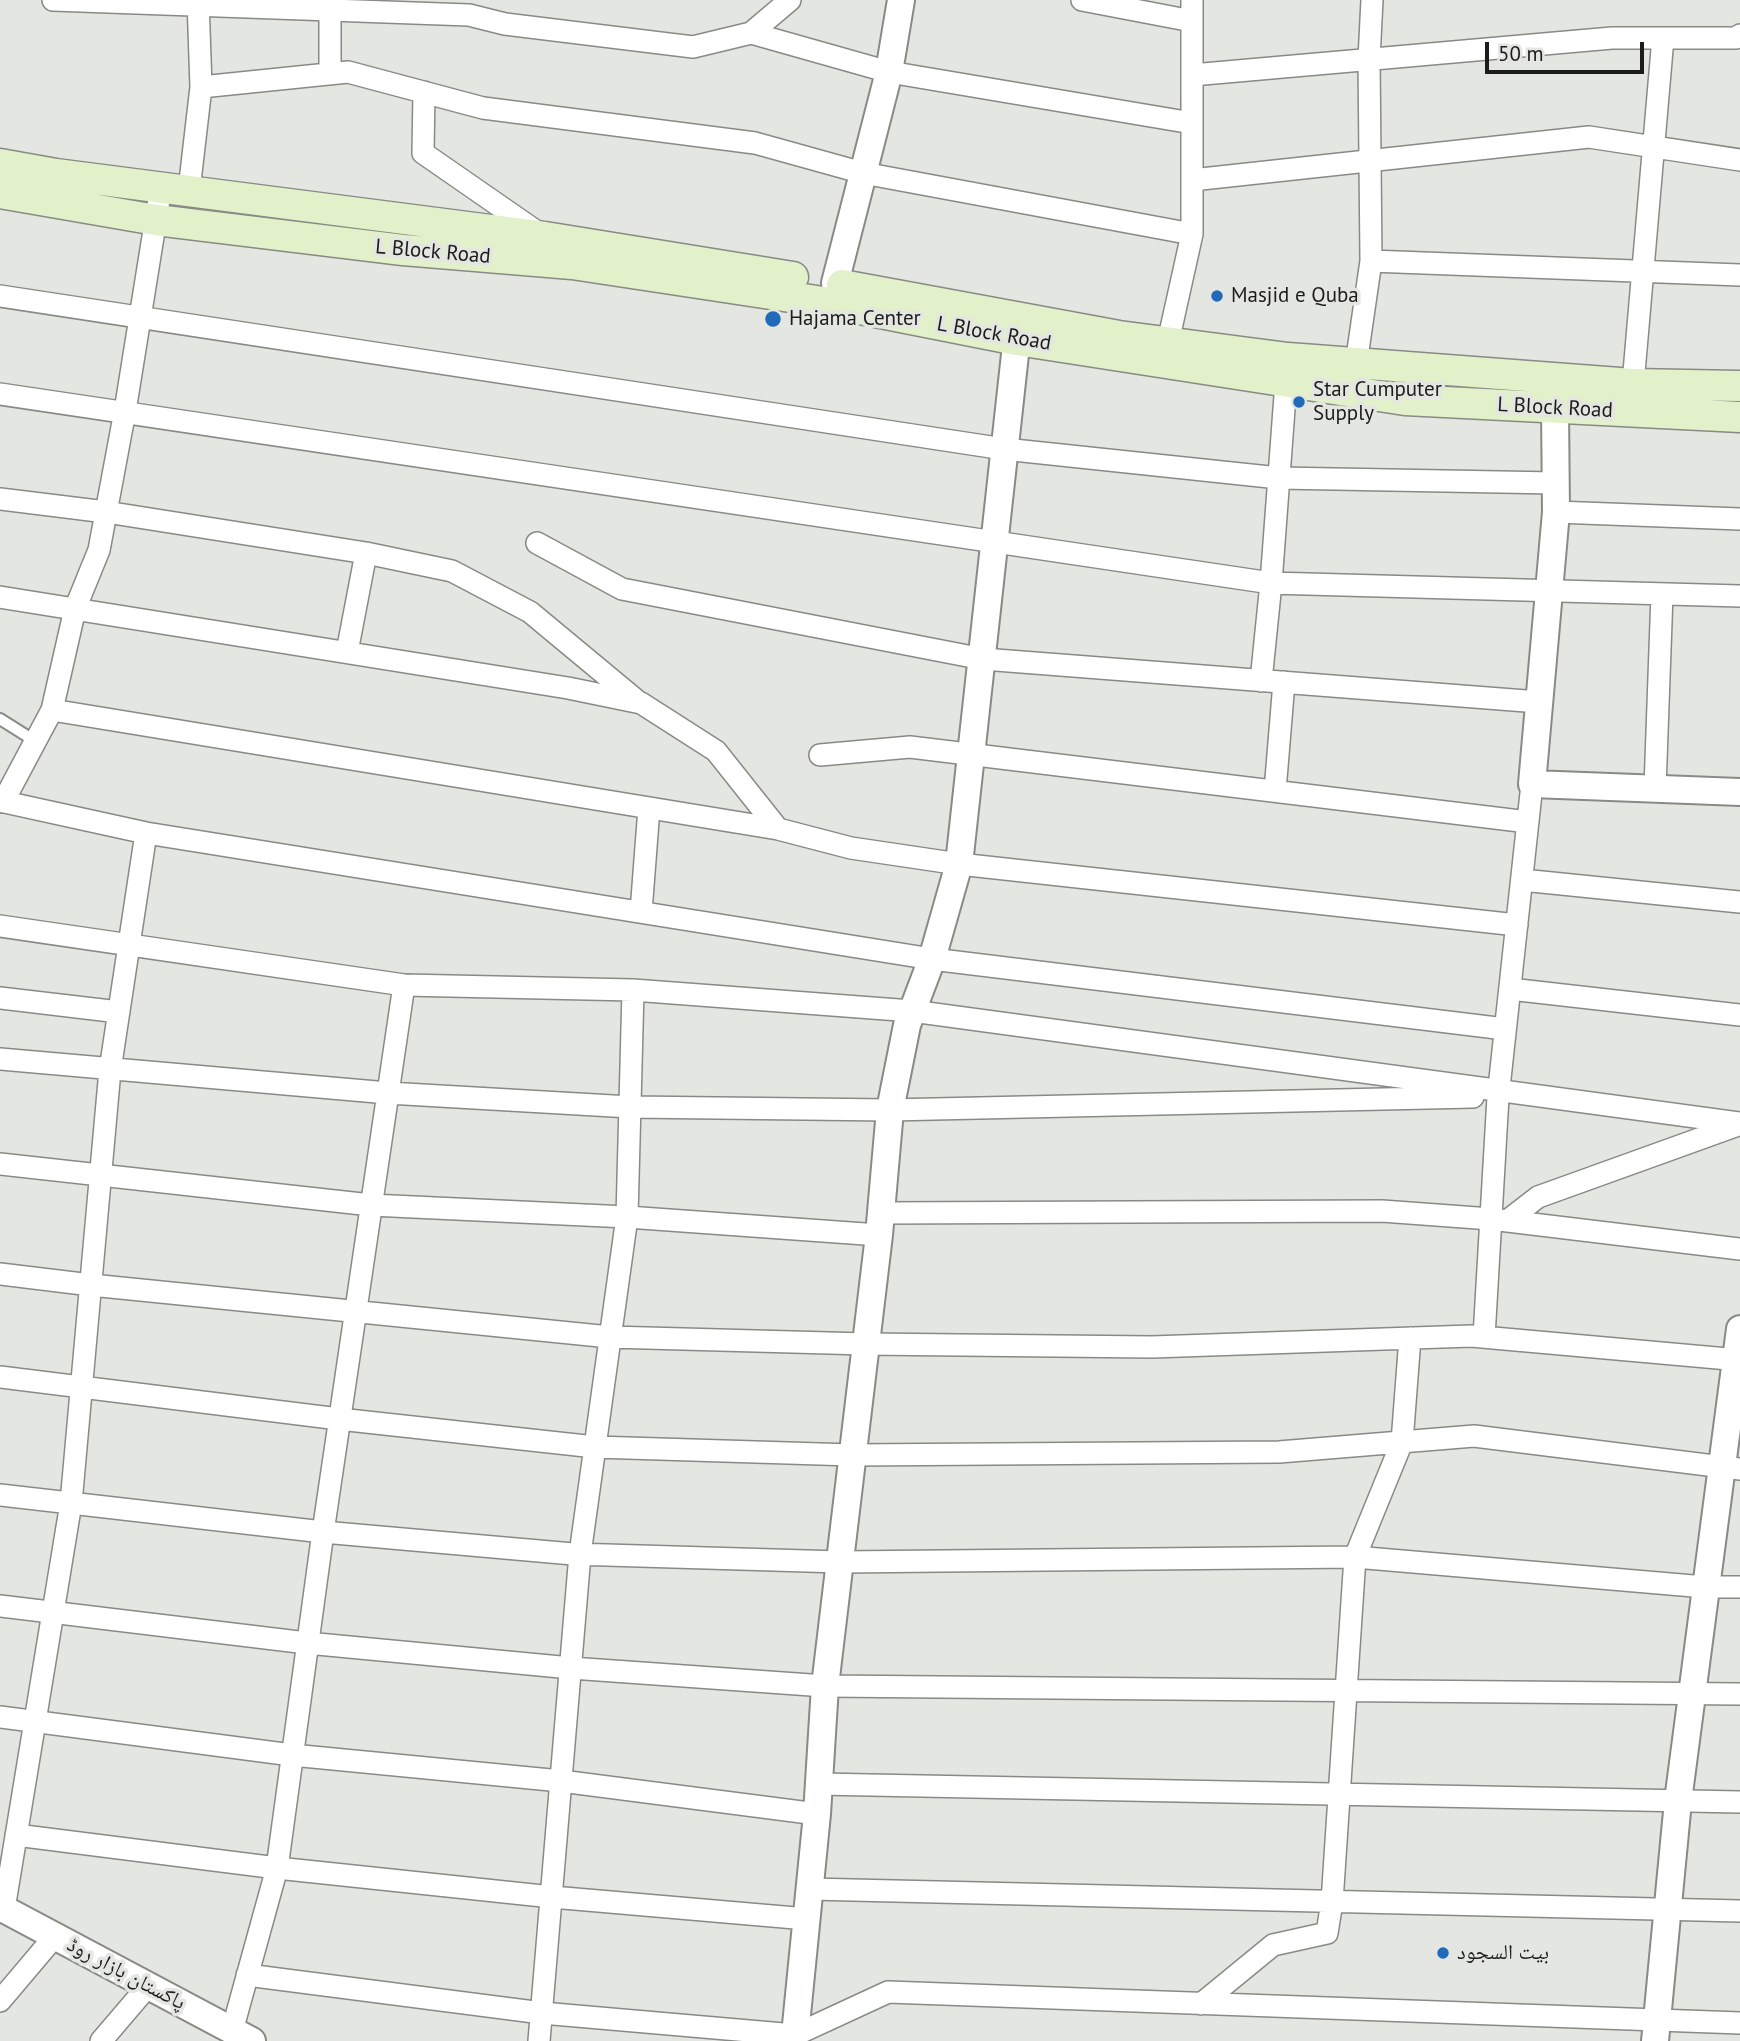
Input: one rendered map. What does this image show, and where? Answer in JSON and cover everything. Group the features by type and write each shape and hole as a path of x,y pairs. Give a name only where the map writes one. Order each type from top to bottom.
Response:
{"main road":[{"name":"L Block Road","path":"0,164 56,174 545,237 835,283 1018,328 1168,342 1405,400 1740,417"},
{"name":"L Block Road","path":"0,193 156,219 403,250 572,264 1287,370 1356,364 1633,384 1740,386"}],"street":[{"path":"53,0 330,5 469,15 505,24 693,47 751,33 790,0"},
{"path":"835,283 889,72 901,0"},
{"path":"1083,0 1192,11 1192,234 1168,342"},
{"path":"1356,364 1371,261 1369,59 1372,0"},
{"path":"198,3 201,87 175,189 156,219 99,550 75,608 52,710 1,802 146,833 932,959 1506,1029"},
{"path":"330,5 330,74"},
{"path":"751,33 889,72 1192,123"},
{"path":"1192,75 1612,38 1736,38 1740,35"},
{"path":"1633,384 1663,38"},
{"path":"201,87 348,72 483,107 755,143 863,173 1192,234"},
{"path":"424,92 423,153 545,237"},
{"path":"1192,180 1589,136 1740,160"},
{"path":"1371,261 1740,275"},
{"path":"0,296 1004,449 1279,478 1555,483"},
{"path":"794,2038 817,1814 825,1686 880,1224 890,1110 907,1025 932,959 959,864 1018,328"},
{"path":"1261,681 1287,370"},
{"path":"0,394 1271,583 1740,596"},
{"path":"1484,1337 1499,1220 1499,1093 1532,784 1556,512 1555,408"},
{"path":"0,499 106,512 366,553 452,570 530,612 641,703 716,751 778,830"},
{"path":"1556,512 1740,519"},
{"path":"537,543 622,589 983,659 1539,702"},
{"path":"347,652 366,553"},
{"path":"1656,789 1662,594"},
{"path":"0,597 568,688 641,703"},
{"path":"1275,791 1284,682"},
{"path":"52,710 649,808 778,830 851,848 959,864 1517,925"},
{"path":"820,755 910,747 1528,822"},
{"path":"1532,784 1740,792"},
{"path":"641,912 649,808"},
{"path":"2,1908 71,1503 110,1070 146,833"},
{"path":"1522,880 1740,902"},
{"path":"0,926 129,947 404,985 634,990 912,1011 1740,1124"},
{"path":"242,2036 247,1975 277,1868 307,1643 404,985"},
{"path":"1510,989 1740,1015"},
{"path":"539,2041 580,1554 627,1217 634,990"},
{"path":"0,998 119,1013"},
{"path":"0,1059 388,1093 630,1107 890,1110 1499,1093"},
{"path":"1499,1220 1538,1197 1740,1124"},
{"path":"0,1164 371,1205 627,1217 880,1224 1381,1210 1499,1220 1740,1249"},
{"path":"0,1274 610,1337 865,1344 1152,1347 1484,1337 1738,1360"},
{"path":"1656,2031 1678,1801 1705,1587 1730,1468 1740,1329"},
{"path":"1201,2004 1273,1945 1327,1933 1332,1902 1355,1557 1402,1442 1410,1338"},
{"path":"0,1377 595,1447 852,1455 1279,1452 1474,1436 1730,1468"},
{"path":"0,1495 323,1532 580,1554 840,1562 1355,1557 1705,1587 1740,1587"},
{"path":"0,1606 307,1643 571,1668 825,1686 1740,1694"},
{"path":"0,1717 292,1755 561,1781 817,1814"},
{"path":"819,1784 1740,1802"},
{"path":"16,1835 277,1868 552,1897 807,1919"},
{"path":"810,1889 1740,1911"},
{"name":"پاکستان بازار روڈ","path":"2,1908 242,2036"},
{"path":"0,2001 55,1936"},
{"path":"247,1975 542,2013 794,2038 888,1992 1201,2004 1656,2031 1740,2023"},
{"path":"101,2041 148,1986"}],"lane":[{"path":"0,719 35,741"}],"place":[{"name":"Masjid e Quba","path":"1217,296"},
{"name":"Hajama Center","path":"773,319"},
{"name":"Star Cumputer Supply","path":"1299,402"},
{"name":"بیت السجود","path":"1443,1953"}]}
